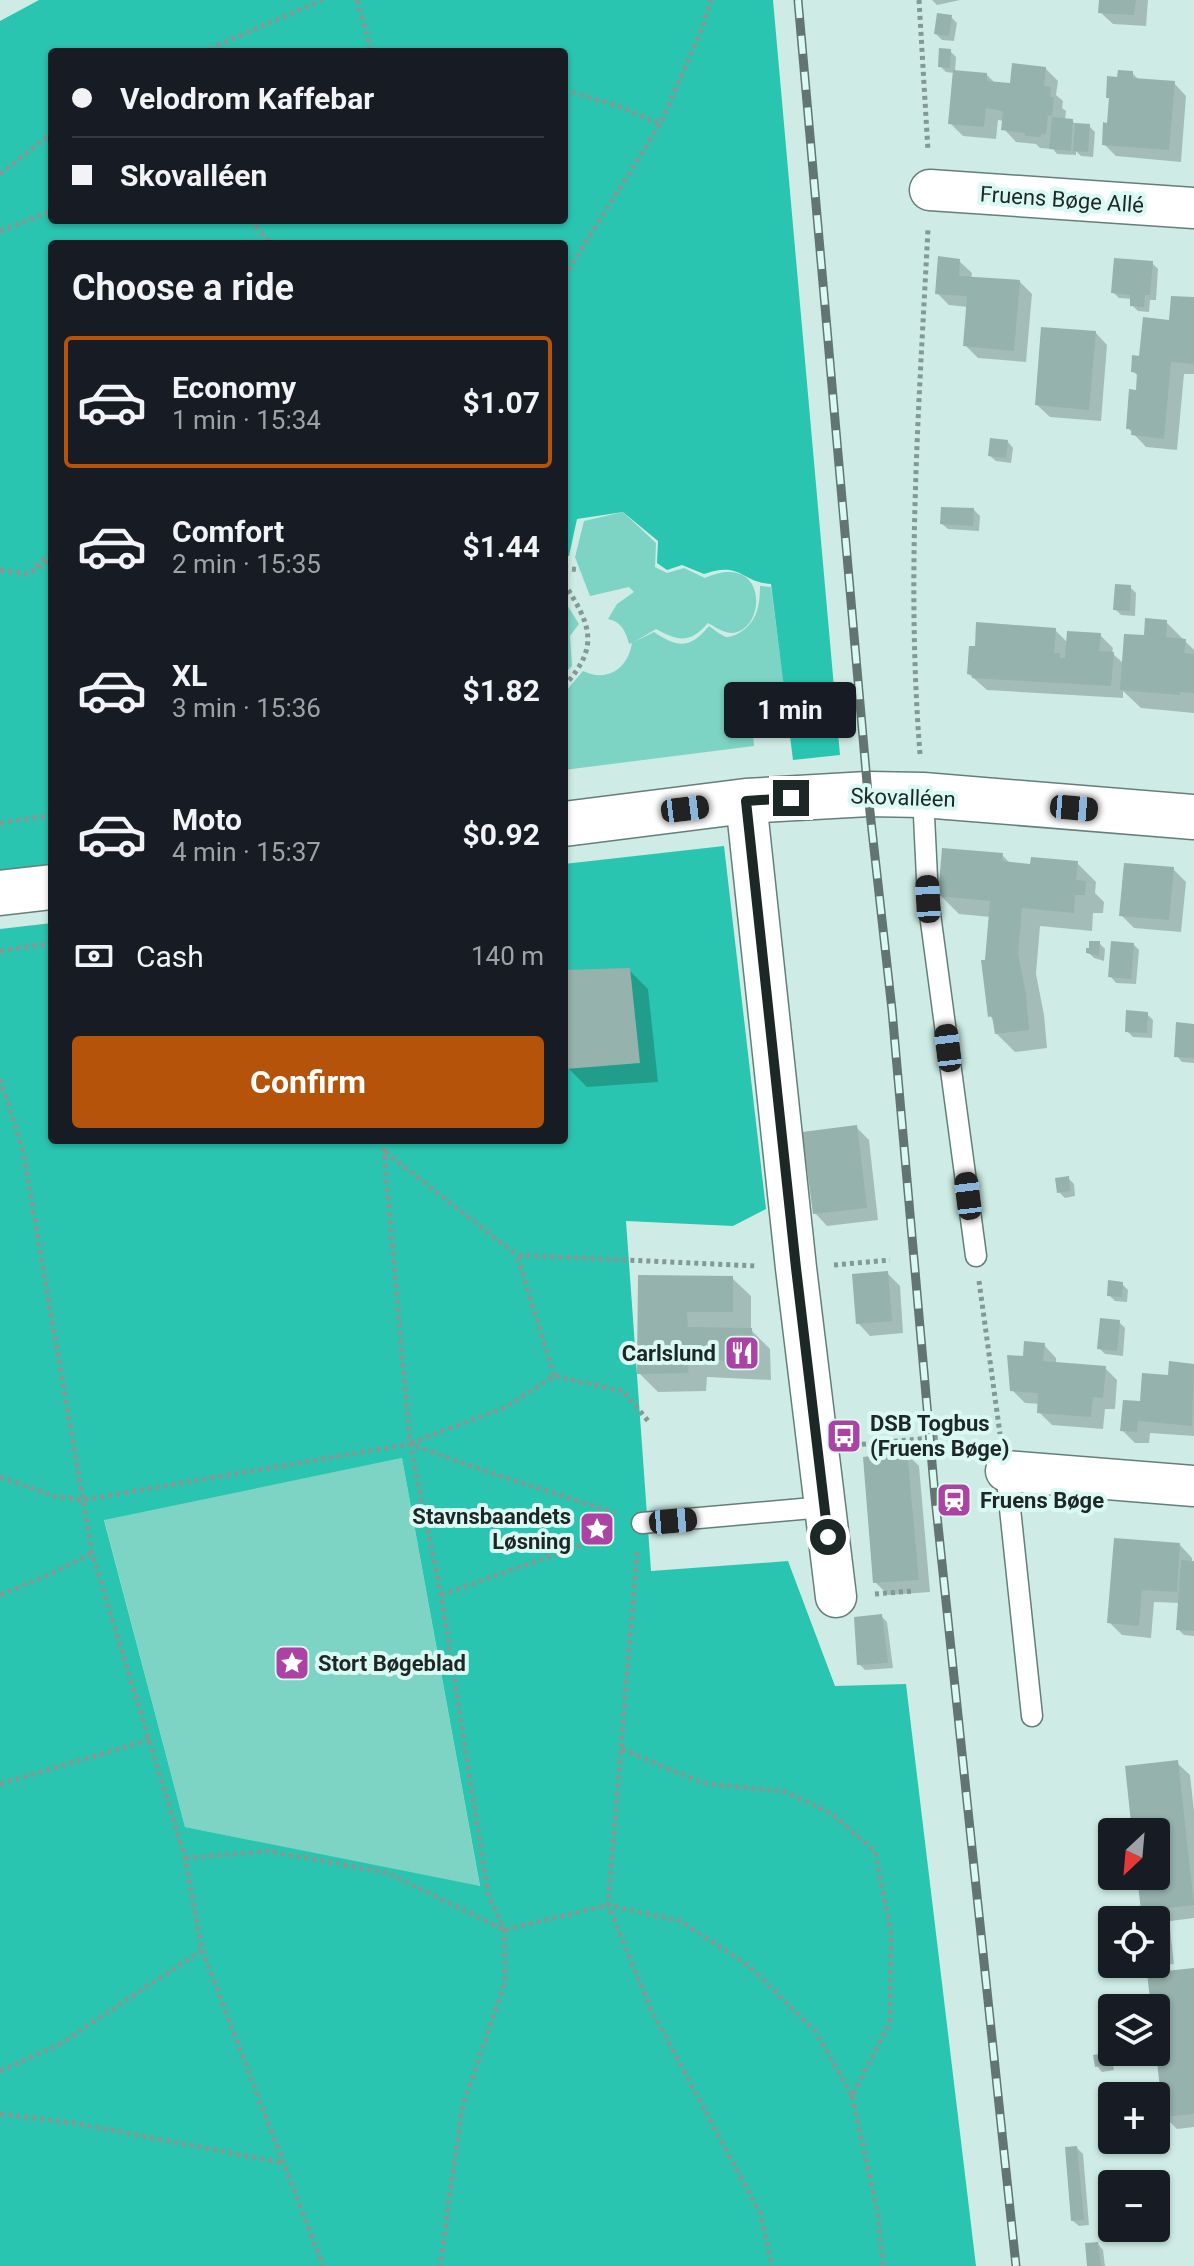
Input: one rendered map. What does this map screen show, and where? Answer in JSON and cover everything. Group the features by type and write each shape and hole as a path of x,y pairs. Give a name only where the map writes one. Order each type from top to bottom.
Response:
{"street":[{"name":"Fruens Bøge Allé","path":"930,190 1194,208"},
{"name":"Skovalléen","path":"568,823 746,801 868,794 923,795 1194,817"},
{"path":"746,801 796,1268 836,1597"},
{"path":"0,893 48,887"},
{"path":"1006,1471 1194,1486"}],"lane":[{"path":"923,795 928,899 976,1256"},
{"path":"1006,1471 1032,1716"},
{"path":"642,1523 824,1507"}],"path":[{"path":"211,48 322,0"},
{"path":"357,0 371,48"},
{"path":"568,271 660,124 702,29 711,0"},
{"path":"919,0 930,190 912,584 916,707 923,795"},
{"path":"568,91 618,106 660,124"},
{"path":"0,174 48,136"},
{"path":"0,231 48,213"},
{"path":"254,224 268,240"},
{"path":"27,574 48,556"},
{"path":"0,570 27,574 48,562"},
{"path":"568,568 580,570"},
{"path":"568,589 583,613 589,645 568,680"},
{"path":"0,823 48,816"},
{"path":"0,951 48,944"},
{"path":"0,1079 23,1151 92,1553 185,1858 202,1950 323,2266"},
{"path":"384,1144 410,1444 441,1595 488,1894 504,1930 505,1982 462,2108 440,2266"},
{"path":"385,1151 517,1255 554,1376"},
{"path":"517,1255 796,1268 890,1260"},
{"path":"976,1256 1006,1471"},
{"path":"0,1477 54,1496 82,1500 410,1444 506,1407 554,1376 623,1391 649,1422"},
{"path":"817,1448 941,1437"},
{"path":"410,1444 642,1523"},
{"path":"441,1595 642,1523"},
{"path":"642,1523 635,1562 608,1905 651,2010 760,2213 772,2266"},
{"path":"0,1595 92,1553"},
{"path":"0,1784 149,1740"},
{"path":"622,1749 702,1783 786,1792 832,1814 875,1851 891,1933 890,2022 852,2096"},
{"path":"185,1858 269,1851 388,1873 504,1930 608,1905 680,1921 749,1966 816,2032 852,2096 878,2215 883,2266"},
{"path":"0,2071 60,2044 202,1950"},
{"path":"0,2114 74,2123 284,2163"}],"green space":[{"path":"39,0 773,0 840,755 793,760 771,584 734,571 704,574 682,565 667,570 657,563 658,541 623,512 577,519 568,556 568,240 48,240 48,867 0,873 0,21"},
{"path":"623,512 656,543 655,567 667,573 684,568 705,578 726,572 741,574 751,583 756,594 752,620 744,629 729,633 708,623 689,637 677,638 656,629 634,642 654,632 683,644 696,639 709,626 726,637 735,635 745,629 754,619 760,586 771,587 785,693 760,697 751,707 754,746 568,769 568,688 583,671 601,675 615,671 626,660 632,643 629,644 620,625 608,619 617,604 634,592 629,587 590,596 575,557 584,521"},
{"path":"568,606 579,624 570,636 572,666 568,670"},
{"path":"724,846 766,1209 733,1226 626,1221 651,1571 788,1561 835,1686 906,1684 976,2266 0,2266 0,929 48,923 48,1144 568,1144 568,864","holes":["402,1458 480,1886 185,1827 104,1520"]},
{"path":"402,1458 480,1887 185,1827 104,1519"}],"building":[{"path":"1099,0 1136,0 1134,15 1098,13"},
{"path":"937,13 952,15 949,36 934,34"},
{"path":"939,48 951,49 950,68 938,67"},
{"path":"1012,63 1046,67 1044,86 1051,87 1050,97 1054,97 1046,134 1041,134 1041,137 1025,136 1025,133 1001,130 1003,111 986,108 984,127 948,124 953,70 987,73 987,81 1010,83"},
{"path":"1118,70 1133,71 1133,78 1175,81 1169,150 1102,145 1109,98 1106,98 1107,76 1117,77"},
{"path":"1052,117 1073,119 1071,151 1049,149"},
{"path":"1075,123 1090,124 1088,152 1073,151"},
{"path":"938,256 960,259 959,276 1020,280 1014,351 963,346 967,296 935,294"},
{"path":"1114,258 1153,261 1150,295 1145,295 1144,307 1130,306 1130,295 1111,293"},
{"path":"1171,296 1194,297 1194,364 1171,362 1164,439 1131,435 1132,429 1126,429 1129,389 1136,390 1137,373 1131,372 1132,355 1139,356 1143,317 1169,320"},
{"path":"1041,327 1096,331 1089,410 1035,405"},
{"path":"990,438 1008,440 1006,458 988,456"},
{"path":"941,507 974,508 973,526 940,524"},
{"path":"1115,584 1131,585 1130,611 1113,610"},
{"path":"1145,618 1167,620 1166,637 1186,639 1184,653 1194,654 1194,693 1180,692 1180,695 1120,690 1124,634 1144,635"},
{"path":"976,622 1056,628 1054,653 1060,653 1060,658 1065,658 1067,631 1101,633 1099,651 1114,652 1111,686 972,678 967,674 969,646 975,646"},
{"path":"942,848 1003,853 1002,861 1030,864 1031,857 1078,861 1076,880 1086,881 1085,895 1075,895 1074,913 1022,908 1018,954 1029,1030 995,1034 992,1016 988,1017 981,960 985,960 990,901 938,896"},
{"path":"1124,863 1174,867 1169,920 1119,916"},
{"path":"1089,941 1100,941 1099,956 1086,953"},
{"path":"1111,941 1134,943 1131,979 1108,977"},
{"path":"630,968 640,1063 568,1069 568,970"},
{"path":"1126,1010 1148,1012 1147,1033 1125,1032"},
{"path":"1176,1022 1194,1024 1194,1058 1174,1057"},
{"path":"857,1125 867,1208 813,1214 802,1132"},
{"path":"1069,1176 1070,1191 1057,1193 1055,1178"},
{"path":"888,1271 892,1321 856,1324 852,1274"},
{"path":"638,1275 733,1276 733,1312 687,1312 688,1327 752,1328 753,1362 689,1359 688,1373 637,1374"},
{"path":"1108,1280 1123,1282 1122,1297 1107,1296"},
{"path":"1100,1318 1120,1320 1117,1351 1097,1349"},
{"path":"1024,1341 1045,1343 1043,1361 1106,1366 1103,1398 1093,1397 1091,1417 1037,1413 1038,1393 1010,1391 1007,1355 1023,1356"},
{"path":"1169,1361 1194,1364 1192,1426 1138,1421 1137,1432 1120,1431 1123,1400 1140,1401 1142,1373 1168,1375"},
{"path":"907,1451 919,1580 873,1583 863,1457"},
{"path":"1114,1538 1180,1543 1177,1592 1142,1590 1139,1626 1107,1623"},
{"path":"1181,1560 1194,1561 1194,1631 1176,1630"},
{"path":"882,1614 888,1663 857,1665 854,1617"},
{"path":"1178,1760 1194,1905 1140,1906 1139,1890 1170,1890 1170,1818 1131,1818 1125,1766"},
{"path":"1194,1968 1194,2114 1170,2116 1170,2082 1159,2082 1158,2066 1170,2066 1170,1994 1149,1994 1148,1978 1170,1978 1170,1971"},
{"path":"1098,2054 1098,2066 1102,2066 1095,2067 1093,2055"},
{"path":"1077,2146 1084,2220 1071,2221 1065,2147"},
{"path":"1098,2242 1101,2266 1087,2266 1085,2243"}],"railway":[{"path":"798,0 868,794 892,1010 935,1497 1016,2266"}],"place":[{"name":"Carlslund","path":"742,1353"},
{"name":"DSB Togbus (Fruens Bøge)","path":"844,1436"},
{"name":"Fruens Bøge","path":"954,1500"},
{"name":"Stavnsbaandets Løsning","path":"597,1529"},
{"name":"Stort Bøgeblad","path":"292,1663"}],"route":[{"path":"791,798 746,801 828,1537"}]}
